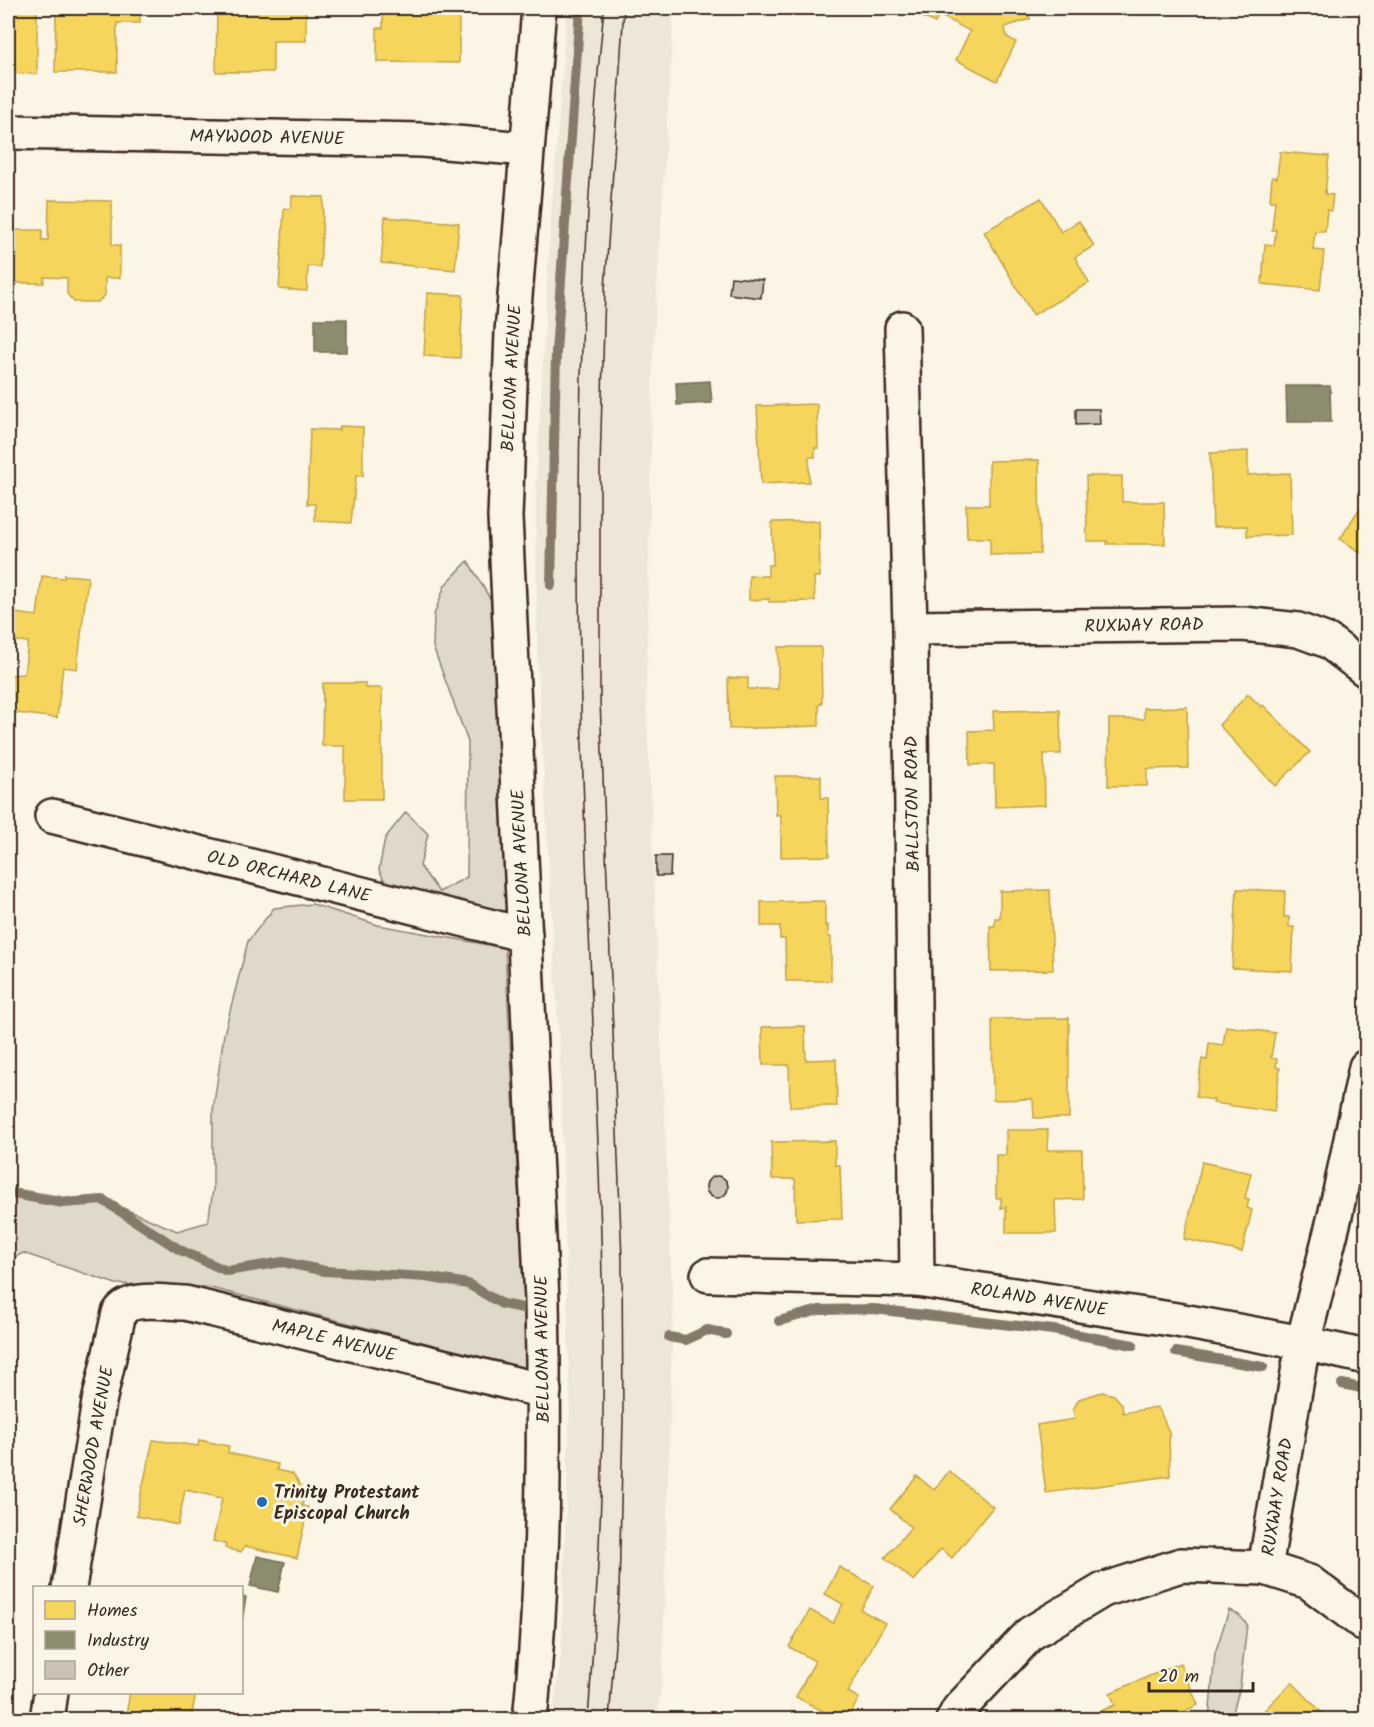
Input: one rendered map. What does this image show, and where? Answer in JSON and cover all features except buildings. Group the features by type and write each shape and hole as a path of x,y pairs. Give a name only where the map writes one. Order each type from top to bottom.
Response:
{"street":[{"name":"BELLONA AVENUE","path":"530,1719 541,1563 544,1391 525,935 508,625 505,517 512,332 539,8"},
{"name":"MAYWOOD AVENUE","path":"8,132 422,140 526,149"},
{"name":"BALLSTON ROAD","path":"902,328 910,628 916,1280"},
{"name":"RUXWAY ROAD","path":"910,628 1243,624 1298,630 1328,641 1366,670"},
{"name":"OLD ORCHARD LANE","path":"52,816 525,935"},
{"name":"RUXWAY ROAD","path":"953,1719 959,1709 1031,1634 1103,1590 1181,1565 1265,1568 1303,1343 1335,1216 1366,1066"},
{"name":"ROLAND AVENUE","path":"708,1275 916,1280 1303,1343 1366,1357"},
{"name":"MAPLE AVENUE","path":"123,1307 132,1302 185,1303 544,1391"},
{"name":"SHERWOOD AVENUE","path":"69,1586 99,1402 119,1313 123,1307"},
{"path":"1265,1568 1309,1582 1366,1625"},
{"path":"47,1719 51,1694"}],"shaded area":[{"path":"567,8 674,8 653,355 646,695 673,1310 662,1682 657,1719 552,1719 561,1656 570,1400 560,1061 537,654 536,485 551,217"},
{"path":"468,561 495,607 519,912 490,917 394,899 379,870 385,838 406,812 428,834 420,866 439,892 467,877 468,742 433,647 434,615 445,585"},
{"path":"312,904 378,925 505,948 528,1369 207,1287 116,1284 23,1253 8,1261 8,1188 118,1206 177,1231 208,1222 213,1190 213,1110 224,1034 248,941 274,908"},
{"path":"1229,1610 1239,1615 1247,1624 1240,1687 1231,1719 1209,1719 1215,1653"}],"waterway":[{"path":"551,585 556,352 580,8"},
{"path":"8,1193 63,1203 103,1200 180,1250 227,1271 283,1262 325,1271 426,1277 468,1284 502,1304 528,1309"},
{"path":"779,1321 819,1310 874,1309 1053,1330 1133,1345"},
{"path":"669,1337 686,1340 707,1330 726,1334"},
{"path":"1176,1352 1263,1367"},
{"path":"1342,1384 1366,1389"}],"tram line":[{"path":"588,1720 601,1494 603,1329 583,793 579,530 585,268 604,8"},
{"path":"609,1720 619,1594 623,1420 622,1260 600,700 600,468 605,289 624,8"}],"place":[{"name":"Trinity Protestant Episcopal Church","path":"262,1502"}]}
